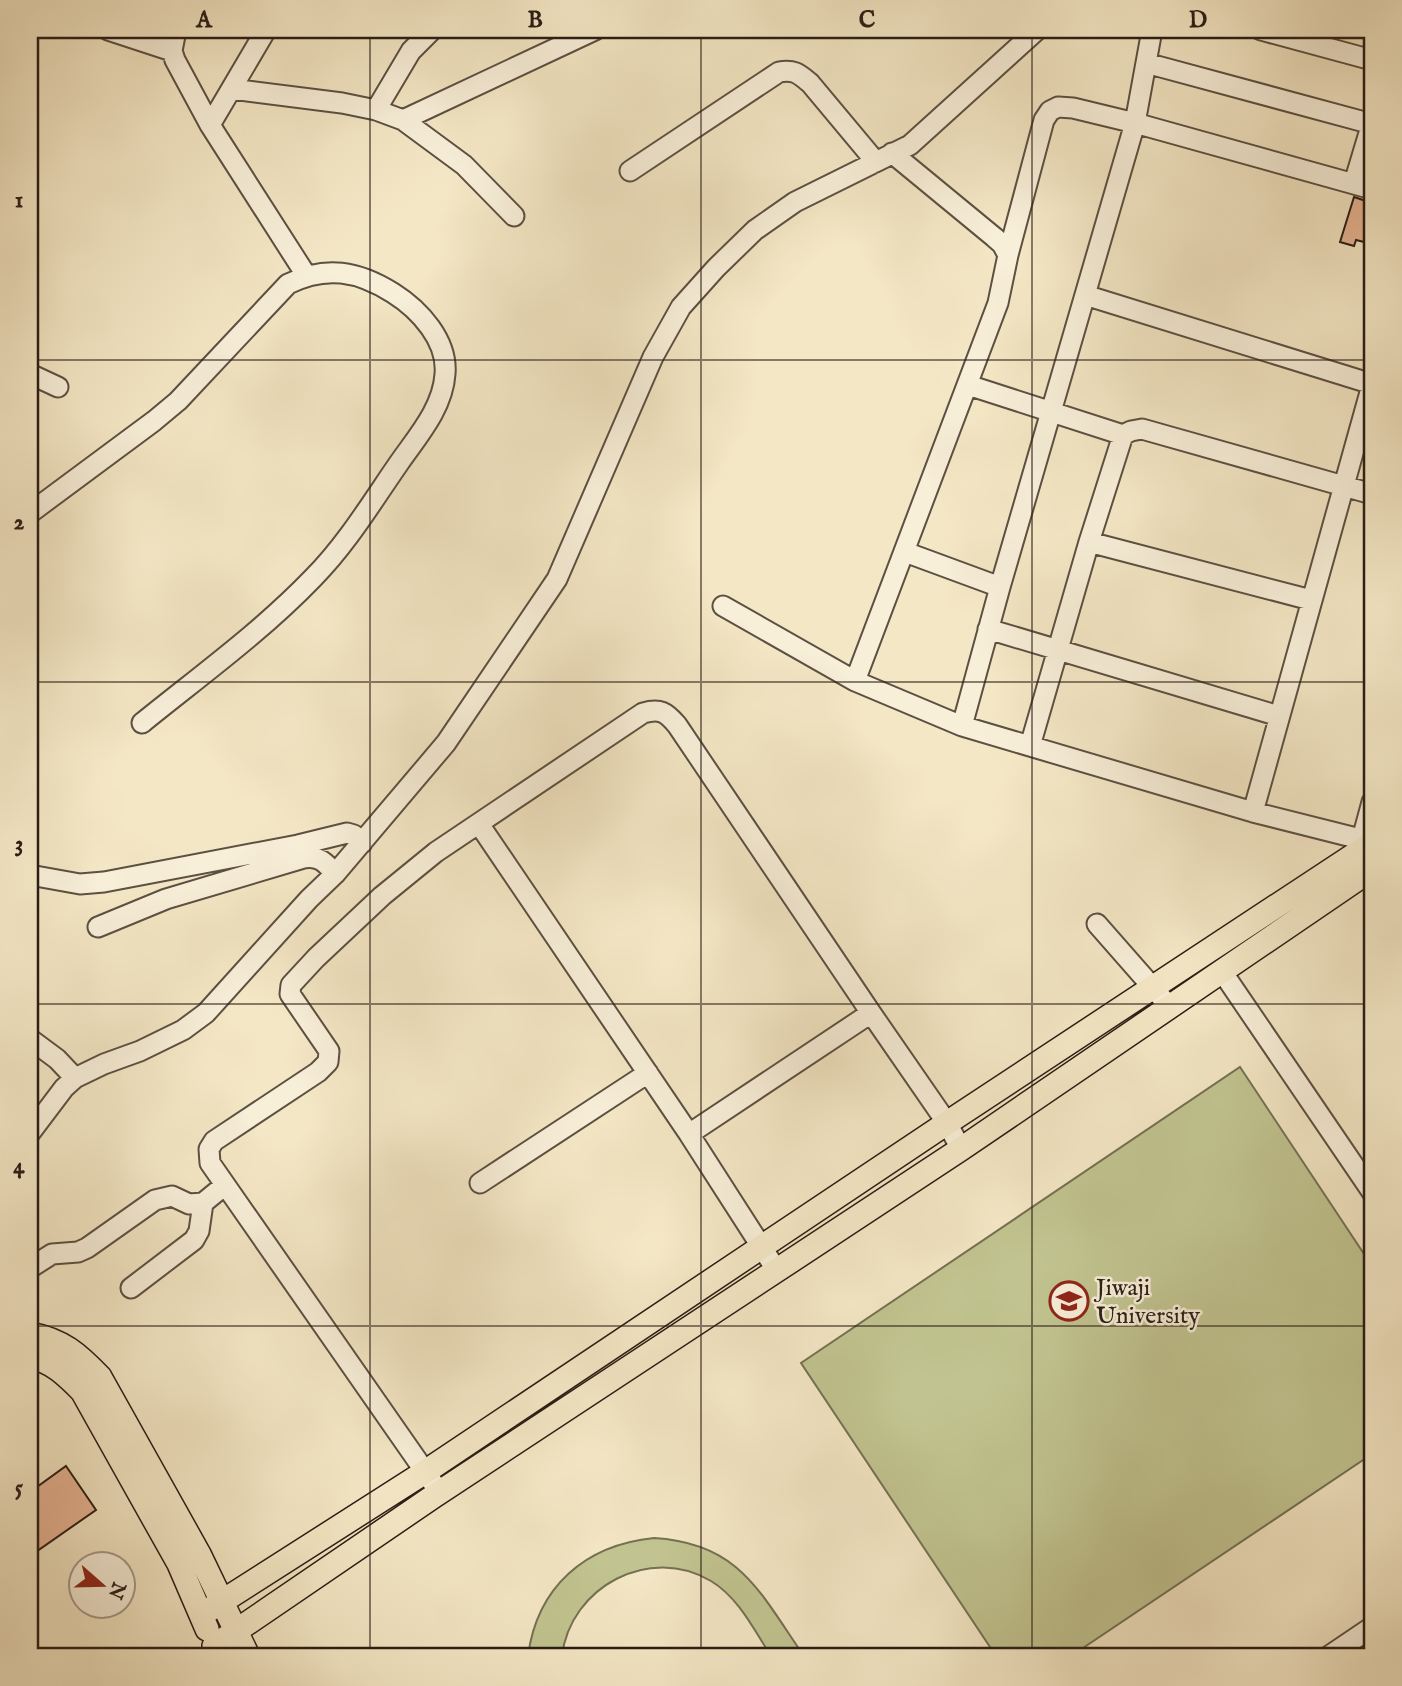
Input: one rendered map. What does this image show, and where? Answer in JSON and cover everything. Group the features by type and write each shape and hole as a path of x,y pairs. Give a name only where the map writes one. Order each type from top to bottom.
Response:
{"main road":[{"path":"201,1615 425,1472 1369,841"},
{"path":"30,1357 63,1371 82,1391 178,1564 216,1651 236,1632 439,1493 961,1149 1372,869"},
{"path":"30,1334 48,1337 77,1353 100,1377 199,1554 248,1656"}],"street":[{"path":"108,30 172,51"},
{"path":"176,30 172,51 175,60 210,125 306,275"},
{"path":"210,125 266,30"},
{"path":"376,110 411,51 432,30"},
{"path":"403,120 595,30"},
{"path":"30,1133 64,1088 75,1078 172,1035 206,1013 335,874 446,743 557,579 631,404 681,307 716,268 755,230 795,202 910,145 1037,30"},
{"path":"962,726 1135,123 1152,30"},
{"path":"1261,30 1372,60"},
{"path":"855,681 998,303 1044,120 1050,111 1058,107 1073,108 1363,186 1372,123 1146,63"},
{"path":"630,171 779,72 790,70 810,83 884,158 994,237 1008,255"},
{"path":"232,89 342,103 376,110 403,120 464,165 514,216"},
{"path":"30,513 170,408 288,284 306,275 327,272 356,275 382,286 404,300 439,338 445,375 437,404 420,434 314,578 242,642 142,723"},
{"path":"1085,295 1372,384 1253,812"},
{"path":"30,374 58,387"},
{"path":"968,385 1123,435 1142,429 1372,494"},
{"path":"1030,746 1123,435"},
{"path":"1089,542 1311,600"},
{"path":"905,552 1000,587"},
{"path":"723,606 855,681 962,726 1253,812 1369,841 1372,802"},
{"path":"988,629 1279,716"},
{"path":"439,1493 210,1163 209,1149 214,1140 328,1062 329,1051 290,994 291,985 316,958 382,896 436,852 643,713 656,709 665,712 677,725 947,1123 961,1149"},
{"path":"479,824 689,1134 777,1271"},
{"path":"30,875 80,884 104,882 347,833 354,835 362,843"},
{"path":"98,928 166,899 312,856 321,859 335,874"},
{"path":"1097,924 1169,1006"},
{"path":"1221,970 1372,1192"},
{"path":"689,1134 871,1013"},
{"path":"30,1039 57,1059 75,1078"},
{"path":"480,1183 648,1073"},
{"path":"30,1268 52,1254 78,1252 87,1248 155,1200 172,1196 189,1204 203,1203 225,1185"},
{"path":"131,1288 194,1240 199,1231 203,1203"},
{"path":"1329,1656 1372,1627"}],"green space":[{"path":"1240,1067 1372,1266 1372,1454 1071,1656 996,1656 801,1363"},
{"path":"654,1538 683,1542 708,1550 728,1561 760,1592 804,1656 771,1656 745,1615 721,1588 687,1571 663,1567 639,1570 617,1579 597,1592 580,1610 568,1631 562,1656 528,1656 533,1631 542,1609 568,1574 586,1560 606,1550 629,1542"}],"building":[{"path":"1354,197 1372,203 1372,244 1356,240 1354,246 1340,242"},
{"path":"66,1466 96,1510 30,1556 30,1492"}],"place":[{"name":"Jiwaji University","path":"1069,1301"}]}
